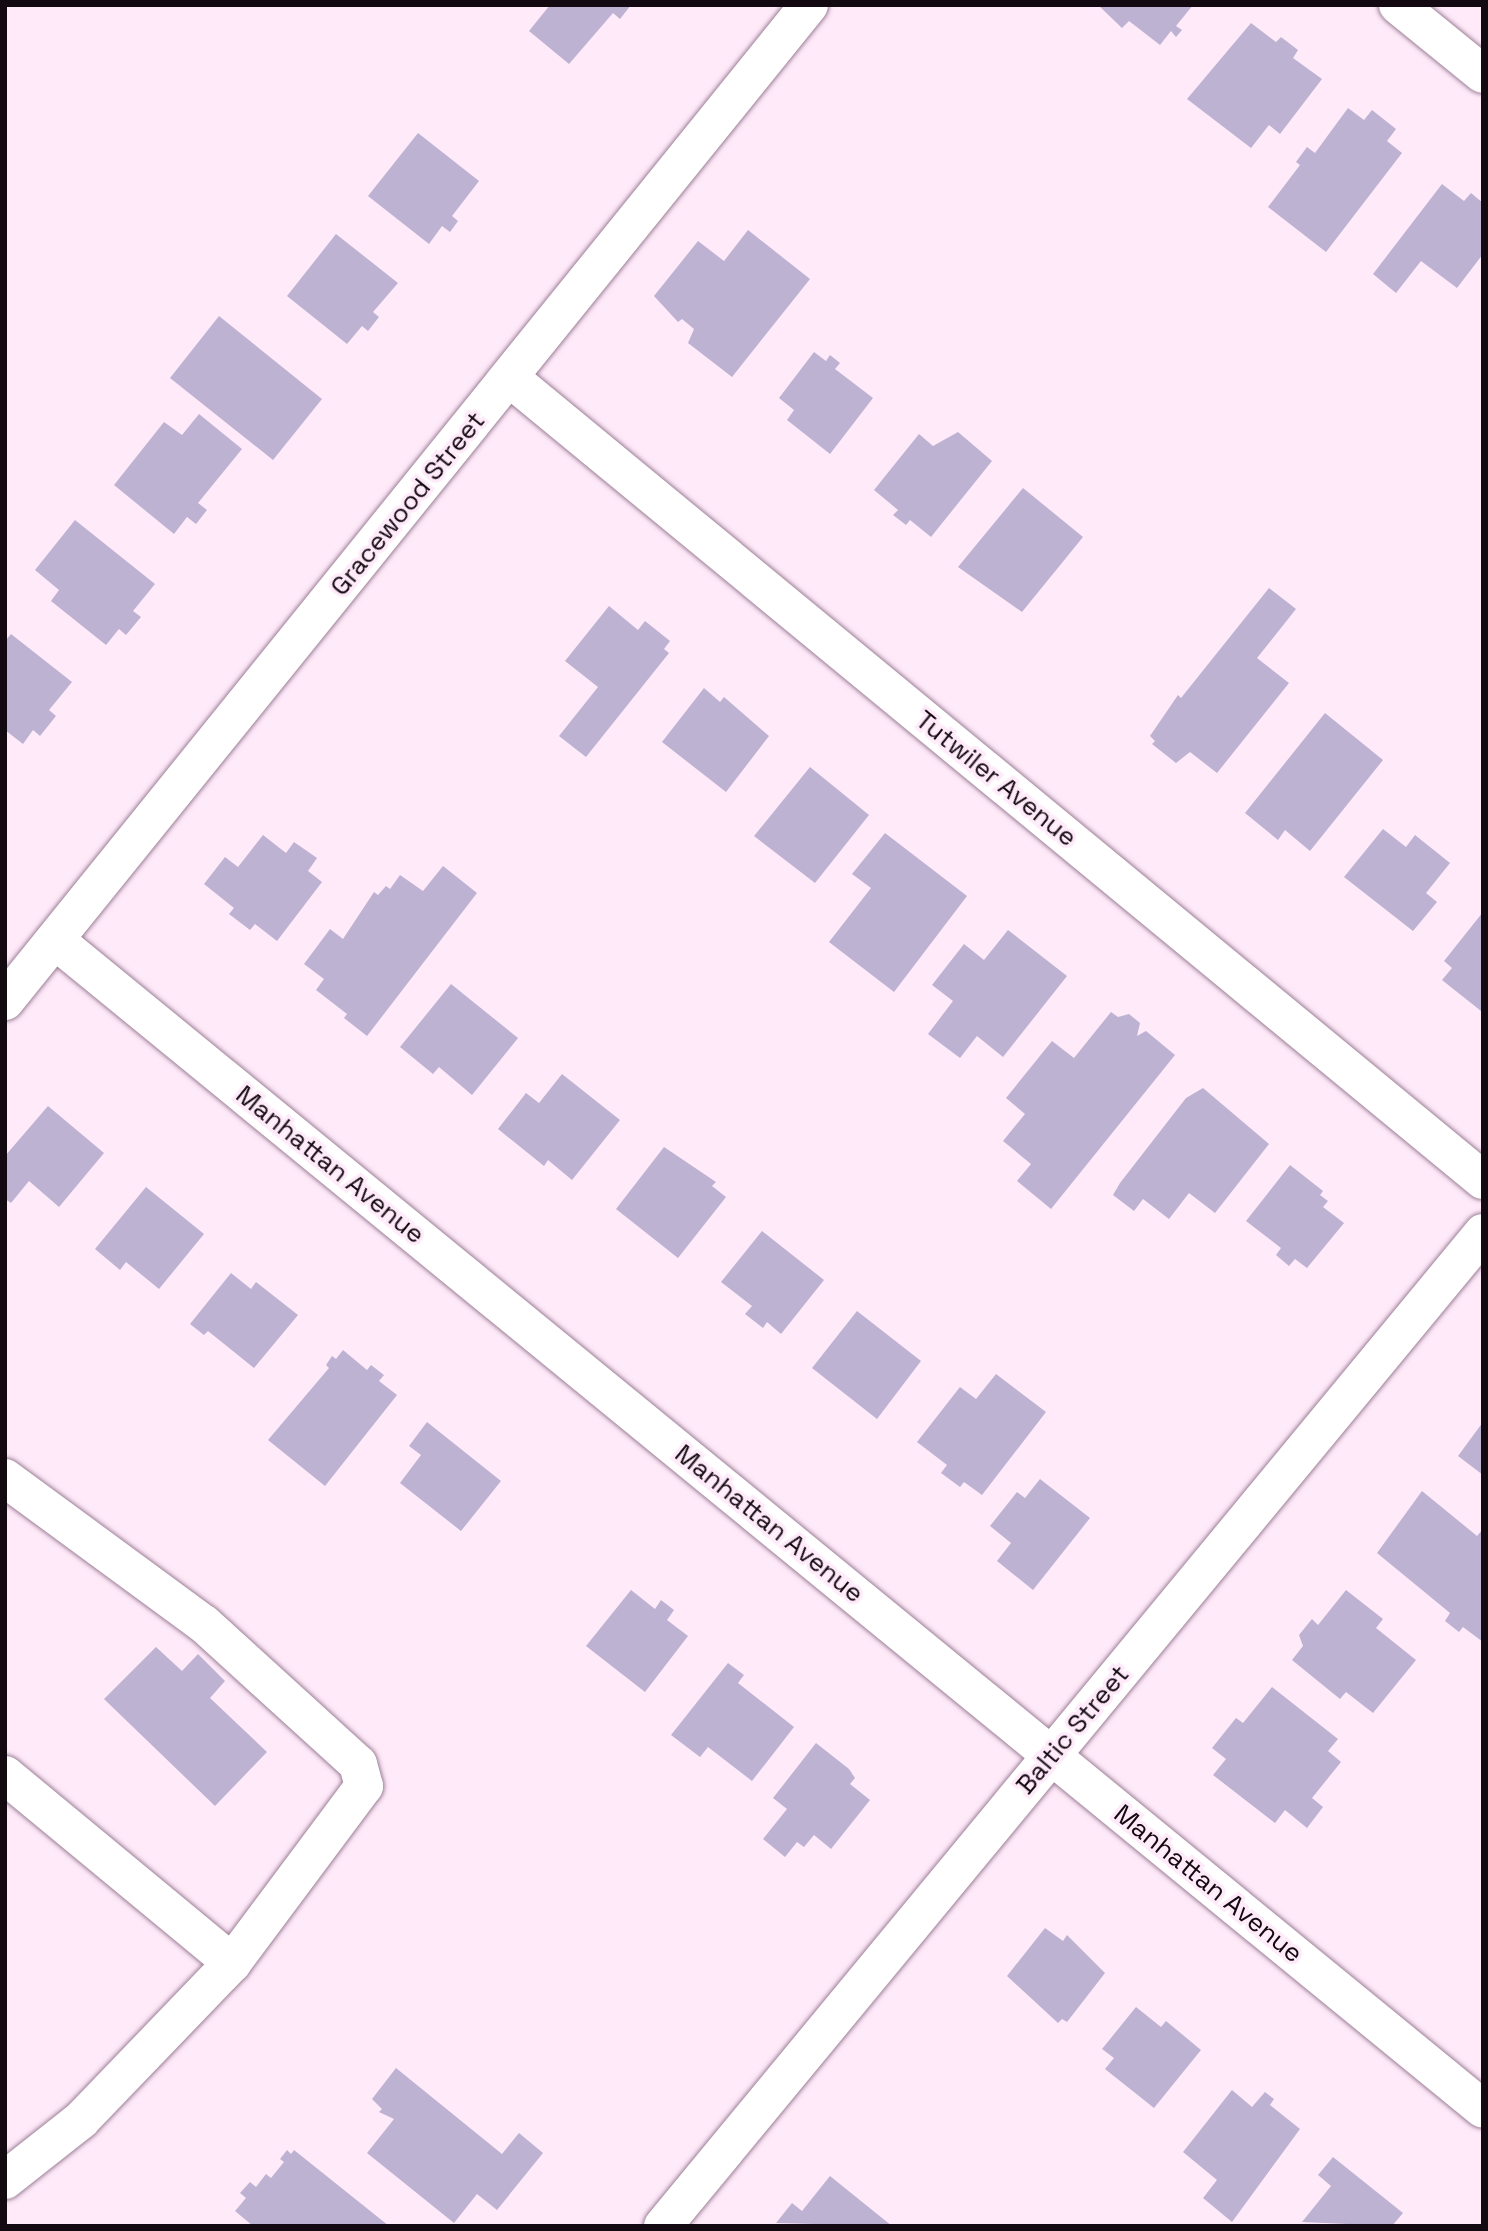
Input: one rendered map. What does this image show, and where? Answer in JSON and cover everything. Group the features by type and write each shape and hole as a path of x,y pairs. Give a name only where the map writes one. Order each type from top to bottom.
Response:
{"street":[{"name":"Gracewood Street","path":"5,1001 809,5"},
{"path":"1398,5 1483,74"},
{"name":"Tutwiler Avenue","path":"510,378 1483,1180"},
{"name":"Manhattan Avenue","path":"55,940 1483,2109"},
{"name":"Baltic Street","path":"663,2226 1483,1233"},
{"path":"5,1478 204,1624 358,1764 364,1786 232,1962 81,2120 5,2180"},
{"path":"5,1775 232,1962"}],"building":[{"path":"550,5 631,5 620,19 613,13 569,64 529,31"},
{"path":"1098,5 1193,5 1176,26 1182,30 1176,37 1171,31 1160,45 1129,21 1122,28"},
{"path":"1251,23 1276,42 1281,37 1298,50 1293,58 1322,79 1280,134 1269,125 1251,148 1187,99"},
{"path":"1348,108 1364,120 1372,110 1396,129 1387,141 1402,153 1326,252 1268,207 1300,165 1296,162 1307,147 1315,153"},
{"path":"418,133 479,181 452,216 458,221 450,232 442,226 429,244 368,196"},
{"path":"1442,184 1464,201 1471,193 1483,203 1483,254 1457,288 1421,261 1396,293 1373,274"},
{"path":"748,230 810,279 732,377 688,343 694,329 682,319 678,322 654,296 698,241 724,261"},
{"path":"336,234 398,283 373,312 379,317 368,331 362,326 347,344 287,296"},
{"path":"219,316 322,399 273,460 170,378"},
{"path":"814,352 826,361 830,355 840,363 835,369 873,398 830,454 787,420 794,410 779,398"},
{"path":"199,414 242,449 198,503 207,510 196,524 187,517 174,534 114,485 164,422 182,435"},
{"path":"958,432 992,461 931,537 910,520 906,525 893,515 898,510 874,490 919,434 933,446"},
{"path":"1023,488 1083,537 1022,612 958,567"},
{"path":"75,520 155,584 133,611 141,617 126,635 119,629 106,645 51,601 59,590 35,570"},
{"path":"1269,588 1296,609 1257,658 1289,683 1217,773 1190,752 1176,763 1152,744 1155,741 1150,736 1178,695 1181,698"},
{"path":"609,606 638,630 645,621 670,641 664,649 669,653 586,757 559,736 598,687 565,661"},
{"path":"11,634 72,682 49,710 56,716 40,736 33,730 23,744 5,730 5,641"},
{"path":"704,688 720,702 724,697 769,736 726,792 662,742"},
{"path":"1325,713 1383,760 1310,851 1285,830 1278,840 1245,813"},
{"path":"810,767 869,815 815,883 754,836"},
{"path":"1383,829 1406,847 1415,835 1450,863 1426,893 1437,902 1413,931 1344,877"},
{"path":"885,833 967,896 894,992 829,942 871,888 852,874"},
{"path":"263,835 286,853 294,842 317,858 308,871 322,882 277,941 255,924 250,930 229,914 234,908 204,884 225,857 238,867"},
{"path":"443,866 477,893 367,1036 344,1018 347,1014 316,990 324,979 304,964 330,929 343,939 374,892 378,895 386,886 390,889 400,875 423,891"},
{"path":"1483,912 1481,1011 1442,980 1452,968 1444,961"},
{"path":"1008,930 1067,976 1003,1057 977,1036 960,1058 928,1034 953,1001 932,985 964,944 984,960"},
{"path":"451,984 518,1038 472,1095 439,1067 433,1074 400,1047"},
{"path":"1111,1012 1118,1017 1129,1014 1140,1023 1137,1036 1146,1031 1175,1055 1051,1209 1017,1181 1031,1164 1003,1141 1025,1114 1006,1098 1052,1041 1074,1058"},
{"path":"562,1074 620,1120 572,1180 548,1160 544,1166 498,1129 526,1093 539,1103"},
{"path":"1203,1088 1269,1144 1215,1213 1189,1193 1169,1219 1143,1199 1134,1211 1113,1195 1186,1098"},
{"path":"48,1106 104,1153 59,1207 29,1181 11,1203 5,1199 5,1156"},
{"path":"664,1147 716,1182 712,1186 726,1197 678,1258 616,1209"},
{"path":"1290,1165 1323,1191 1320,1195 1328,1201 1323,1207 1344,1223 1307,1268 1295,1259 1289,1266 1276,1255 1281,1248 1246,1221"},
{"path":"146,1187 204,1234 159,1289 126,1262 120,1270 95,1249"},
{"path":"762,1231 824,1280 781,1334 767,1322 763,1328 745,1314 752,1306 721,1282"},
{"path":"231,1273 251,1289 256,1282 298,1315 254,1368 208,1331 204,1335 190,1324"},
{"path":"857,1311 921,1361 877,1419 812,1368"},
{"path":"343,1350 367,1370 371,1365 384,1375 379,1381 397,1395 325,1486 268,1440 329,1368 326,1365 332,1356 336,1359"},
{"path":"996,1374 1046,1412 982,1495 964,1482 960,1487 941,1473 947,1465 917,1442 960,1387 976,1399"},
{"path":"427,1422 501,1481 461,1531 400,1483 421,1455 409,1446"},
{"path":"1483,1422 1483,1475 1458,1456"},
{"path":"1040,1479 1090,1518 1033,1590 997,1561 1011,1543 990,1526 1017,1492 1025,1498"},
{"path":"1422,1491 1477,1536 1483,1529 1483,1642 1463,1627 1459,1632 1445,1621 1450,1613 1377,1553"},
{"path":"631,1590 655,1609 661,1600 674,1610 667,1620 688,1636 645,1692 586,1646"},
{"path":"1346,1590 1383,1619 1376,1628 1416,1660 1373,1713 1346,1692 1340,1699 1292,1660 1303,1646 1299,1635 1312,1619 1318,1625"},
{"path":"156,1647 182,1671 198,1654 225,1681 210,1698 267,1752 215,1806 104,1699"},
{"path":"728,1663 744,1675 738,1683 794,1727 752,1781 708,1747 700,1757 671,1735"},
{"path":"1272,1687 1338,1739 1328,1751 1341,1762 1312,1798 1323,1807 1307,1828 1285,1810 1275,1823 1213,1775 1226,1759 1212,1748 1236,1718 1243,1723"},
{"path":"816,1743 849,1769 855,1778 850,1784 870,1800 831,1849 814,1835 804,1847 797,1842 785,1857 763,1839 787,1809 773,1798"},
{"path":"1045,1928 1063,1941 1067,1935 1105,1973 1067,2022 1062,2019 1058,2023 1007,1976"},
{"path":"1136,2007 1161,2027 1166,2021 1201,2050 1154,2108 1105,2069 1114,2058 1102,2049"},
{"path":"396,2068 502,2154 519,2133 543,2153 497,2210 477,2194 454,2223 367,2153 394,2119 379,2112 382,2109 372,2099"},
{"path":"1232,2090 1252,2107 1265,2092 1274,2099 1270,2105 1300,2129 1232,2222 1203,2198 1217,2180 1183,2152"},
{"path":"287,2150 291,2154 294,2150 389,2226 253,2226 235,2211 246,2198 240,2193 250,2182 256,2187 266,2174 271,2178 284,2162 280,2159"},
{"path":"1333,2157 1403,2213 1392,2226 1302,2222 1331,2186 1318,2175"},
{"path":"830,2176 892,2226 776,2223 792,2203 802,2211"}]}
